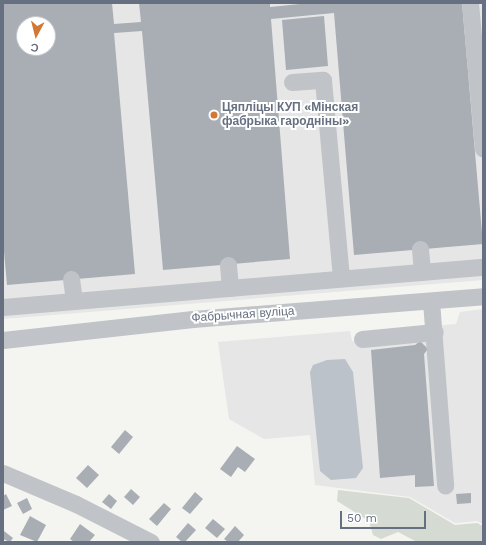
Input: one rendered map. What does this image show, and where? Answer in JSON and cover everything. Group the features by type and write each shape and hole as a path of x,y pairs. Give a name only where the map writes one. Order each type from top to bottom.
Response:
{"street":[{"path":"470,3 483,148"},
{"path":"292,82 322,80 341,278"},
{"path":"420,249 422,272"},
{"path":"228,265 230,288"},
{"path":"3,307 483,267"},
{"path":"71,279 74,301"},
{"name":"Фабрычная вуліца","path":"3,340 193,319 483,296"},
{"path":"431,301 445,485"},
{"path":"362,339 434,332"},
{"path":"3,473 76,504 151,542"}],"shaded area":[{"name":"Цяпліцы КУП «Мінская фабрыка гародніны»","path":"3,3 483,3 483,280 3,319"},
{"path":"483,309 483,524 477,521 455,523 410,497 315,485 310,435 264,439 229,419 218,342 350,331 352,341 356,341 356,333 456,324 460,312"},
{"path":"345,359 353,372 363,468 356,478 331,480 320,471 310,372 313,365 327,360"},
{"path":"338,490 409,498 455,525 477,523 483,526 483,542 417,542 398,532 381,539 373,535 369,521 337,501"}],"building":[{"name":"Цяпліцы КУП «Мінская фабрыка гародніны»","path":"3,3 112,3 114,24 141,22 139,3 270,3 270,7 310,3 462,3 483,244 354,255 334,13 271,19 290,259 163,270 142,31 114,33 135,274 7,285 3,240"},
{"path":"324,16 328,66 286,70 282,20"},
{"path":"420,341 428,349 424,354 434,486 415,487 415,475 380,478 371,350 415,345"},
{"path":"125,430 133,437 119,454 111,447"},
{"path":"237,446 255,459 245,472 238,467 231,477 220,469"},
{"path":"88,465 99,475 87,488 76,478"},
{"path":"131,489 140,497 133,505 124,497"},
{"path":"195,492 203,499 190,514 182,508"},
{"path":"471,493 471,503 457,504 456,494"},
{"path":"6,494 12,506 3,510 3,496"},
{"path":"109,494 117,501 111,509 102,502"},
{"path":"27,498 32,509 23,514 17,503"},
{"path":"164,503 171,509 157,526 149,519"},
{"path":"30,516 46,525 37,542 20,535"},
{"path":"213,519 225,529 217,538 205,528"},
{"path":"188,523 196,530 185,542 182,542 176,537"},
{"path":"80,524 95,535 89,542 74,542 70,539"},
{"path":"235,526 244,535 238,542 228,542 224,539"},
{"path":"4,531 13,538 10,542 3,539"}],"place":[{"name":"Цяпліцы КУП «Мінская фабрыка гародніны»","path":"214,115"}]}
